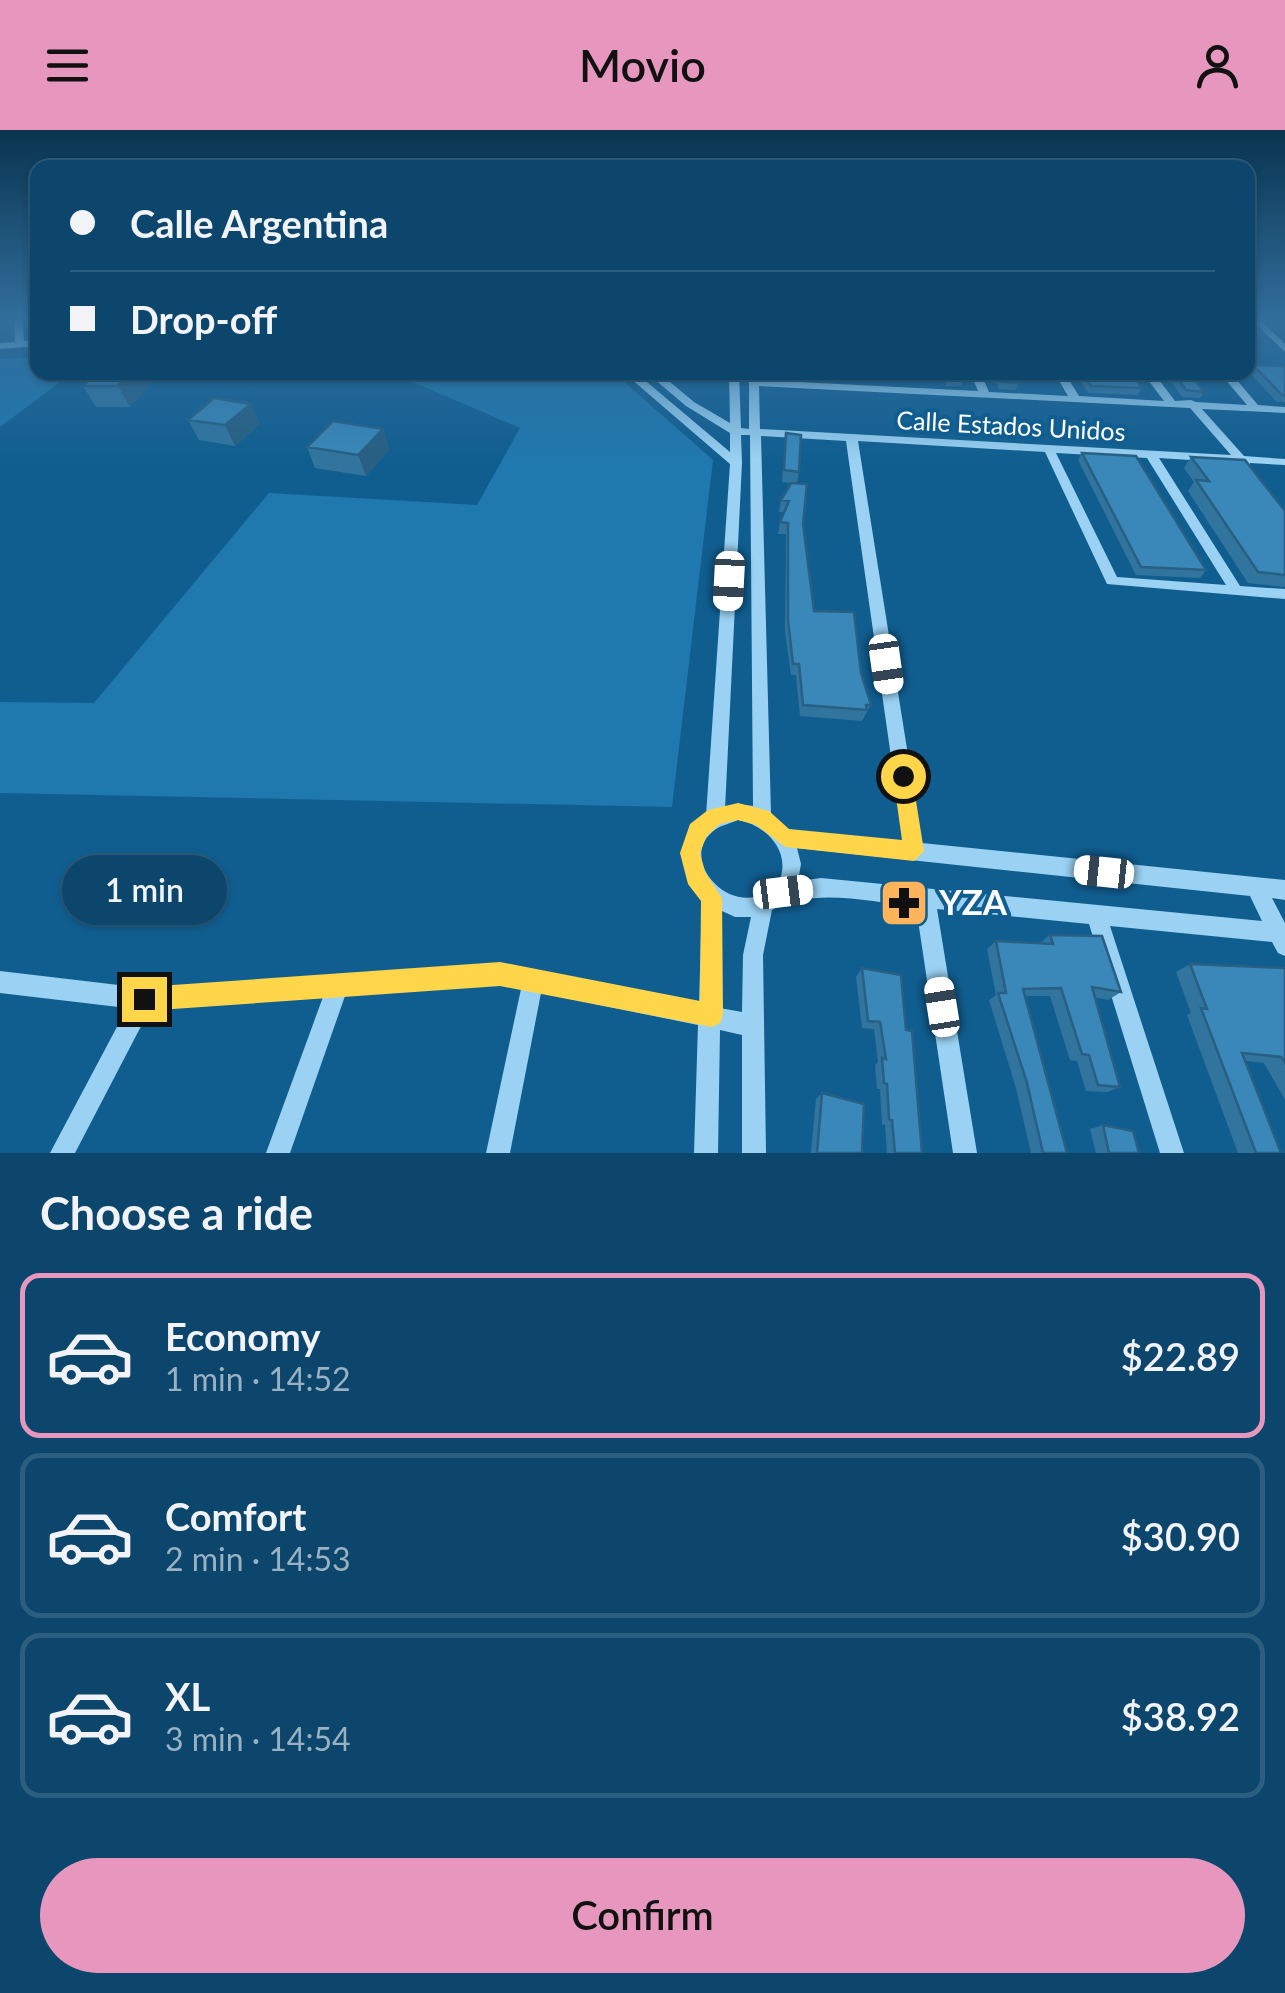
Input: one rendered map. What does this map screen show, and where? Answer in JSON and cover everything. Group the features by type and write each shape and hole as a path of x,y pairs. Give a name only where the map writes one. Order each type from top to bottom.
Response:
{"street":[{"path":"637,380 736,463"},
{"path":"662,380 690,404 735,430"},
{"path":"715,816 736,463 734,380"},
{"path":"754,380 762,818"},
{"path":"784,380 1285,410"},
{"path":"978,380 984,393"},
{"path":"1064,380 1074,398"},
{"path":"1153,380 1170,402"},
{"path":"1231,380 1256,408"},
{"path":"690,404 721,406 734,402"},
{"path":"1191,404 1252,474"},
{"name":"Calle Estados Unidos","path":"735,430 852,440 1285,462"},
{"path":"852,440 914,851"},
{"path":"1050,451 1112,581 1285,594"},
{"path":"1151,455 1236,590"},
{"path":"783,892 793,866 785,838 762,818 738,812 715,816 698,831 690,853 695,877 712,898 737,908 763,906 783,892 821,888 1283,937"},
{"path":"785,838 1285,890"},
{"path":"1256,888 1283,937"},
{"path":"706,1153 712,898"},
{"path":"924,898 965,1153"},
{"path":"754,1153 753,955 763,906"},
{"path":"1096,915 1172,1153"},
{"path":"0,982 144,999 500,974 754,1026"},
{"path":"498,1153 532,981"},
{"path":"278,1153 338,986"},
{"path":"62,1153 144,999"}],"shaded area":[{"path":"0,366 30,366 30,380 63,380 0,427"},
{"path":"408,380 622,380 713,460 672,807 0,793 0,702 94,703 269,493 477,505 520,428"}],"building":[{"path":"1255,366 1285,366 1282,395 1255,367"},
{"path":"89,380 124,380 118,386 83,386"},
{"path":"1088,380 1136,380 1142,388 1091,386"},
{"path":"1179,380 1195,380 1204,392 1186,390"},
{"path":"214,398 251,404 225,425 188,420"},
{"path":"333,421 383,429 358,455 307,447"},
{"path":"786,433 801,435 799,472 784,470"},
{"path":"1082,453 1136,456 1206,570 1141,567"},
{"path":"1191,457 1245,460 1285,511 1285,575 1258,572 1196,480 1209,481"},
{"path":"791,483 807,484 803,524 814,611 854,612 861,673 871,705 866,705 867,710 803,705 799,664 793,664 788,620 788,523 780,522 789,501 781,500"},
{"path":"1050,935 1102,936 1121,992 1092,987 1120,1087 1098,1085 1089,1055 1082,1054 1061,988 1023,989 1067,1153 1043,1153 1027,1083 998,993 1006,993 996,941 1053,944"},
{"path":"1190,964 1285,968 1285,1063 1281,1057 1242,1053 1281,1153 1256,1153 1201,1008 1207,1009"},
{"path":"862,968 901,975 906,1030 912,1031 922,1153 895,1153 880,1022 868,1021"},
{"path":"822,1093 864,1104 862,1153 817,1153"},
{"path":"1103,1125 1133,1131 1139,1153 1109,1153"}],"place":[{"name":"YZA","path":"904,903"}],"route":[{"path":"144,999 500,974 712,1015 712,898 695,877 690,853 698,831 715,816 738,812 762,818 785,838 914,851 903,776"}]}
